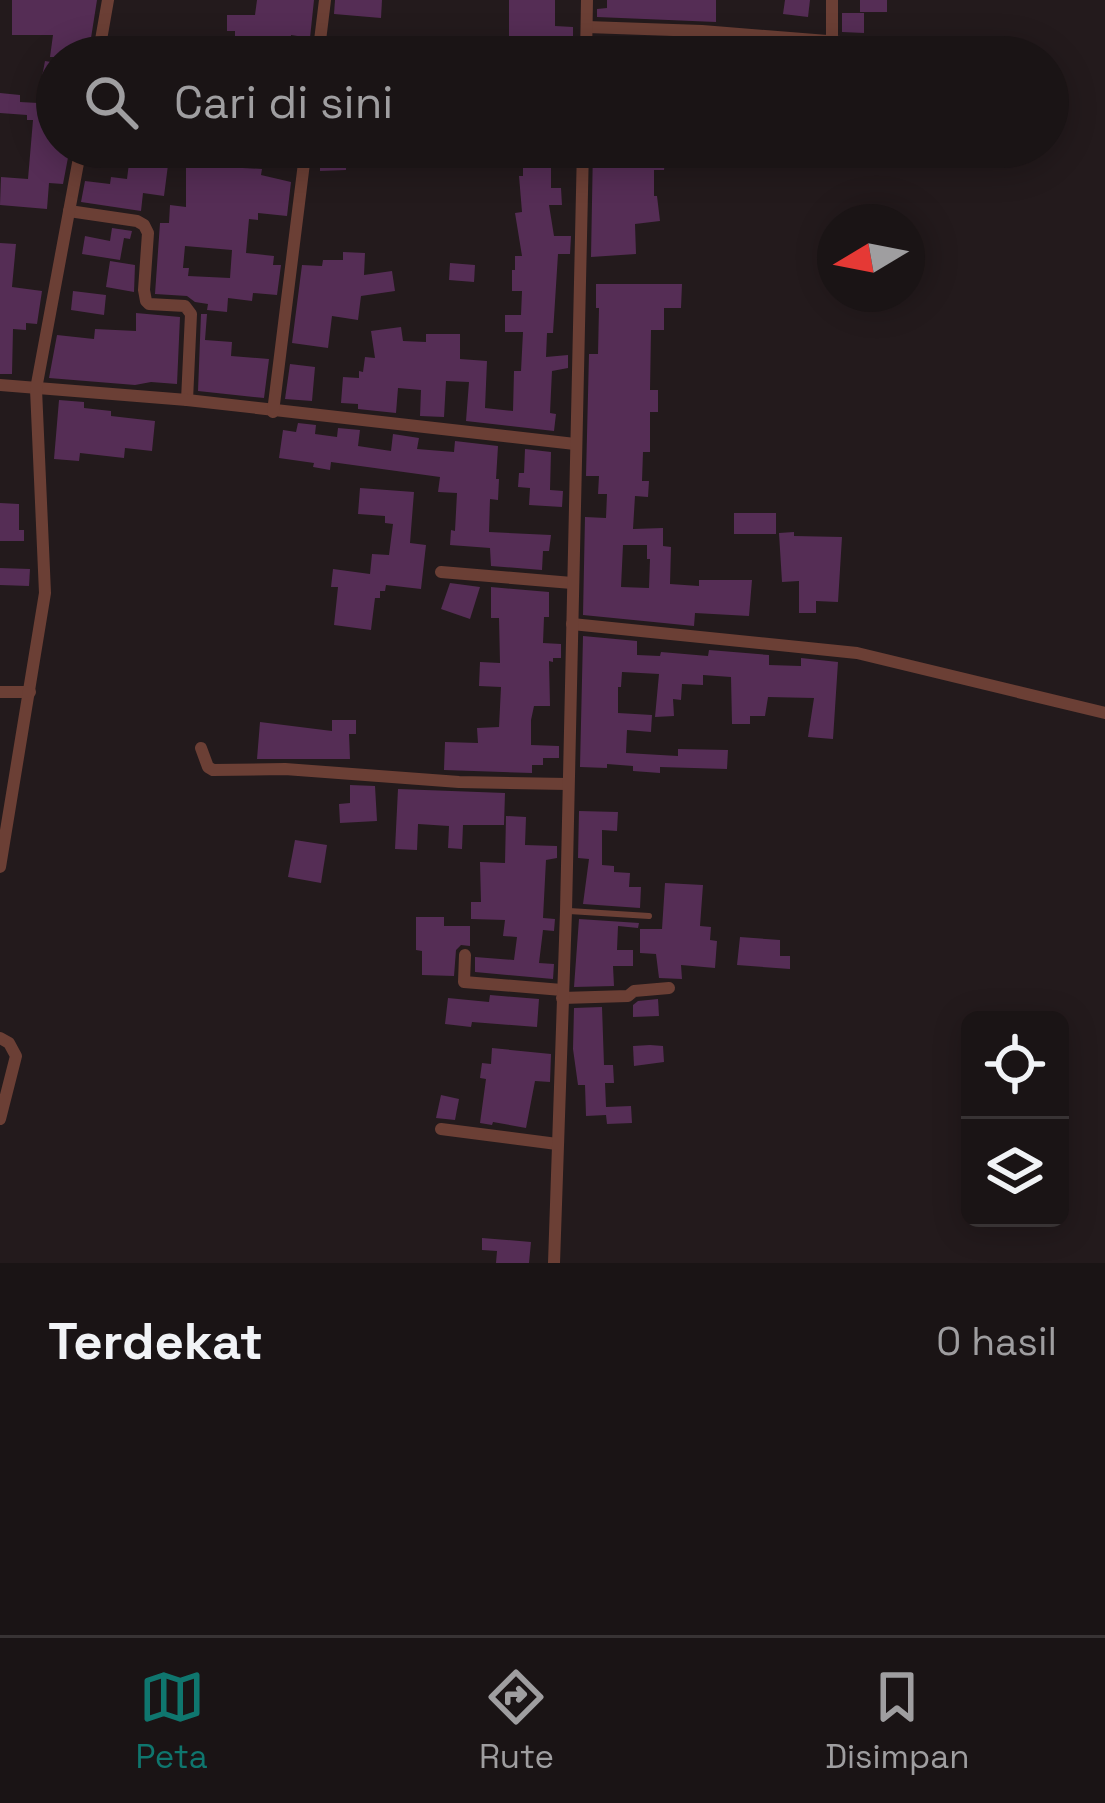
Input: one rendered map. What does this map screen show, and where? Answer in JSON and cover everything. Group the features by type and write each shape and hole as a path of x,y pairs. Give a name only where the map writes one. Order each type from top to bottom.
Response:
{"street":[{"path":"102,36 109,0"},
{"path":"321,36 325,0"},
{"path":"587,0 587,36"},
{"path":"832,0 832,36"},
{"path":"587,27 773,36"},
{"path":"0,867 43,615 46,575 36,389 77,168"},
{"path":"273,412 303,168"},
{"path":"554,1263 582,168"},
{"path":"69,211 145,225 146,301 185,306 191,314 187,400"},
{"path":"0,385 187,400 575,445"},
{"path":"441,572 572,584"},
{"path":"572,624 838,650 1105,713"},
{"path":"0,692 30,692"},
{"path":"201,748 213,770 285,769 459,782 568,784"},
{"path":"465,955 464,982 562,994 628,996 634,991 669,988"},
{"path":"0,1038 16,1056 0,1119"},
{"path":"441,1130 557,1144"}],"lane":[{"path":"566,911 649,916"}],"building":[{"path":"12,0 97,0 91,36 12,35"},
{"path":"257,0 314,0 310,36 235,36 235,31 227,31 227,15 255,15"},
{"path":"335,0 382,0 381,18 334,14"},
{"path":"509,0 555,0 555,26 573,27 573,36 509,36"},
{"path":"607,0 716,0 716,22 597,17 597,9 607,8"},
{"path":"785,0 810,0 808,17 783,14"},
{"path":"860,0 887,0 887,12 860,12"},
{"path":"842,13 864,13 864,33 842,32"},
{"path":"0,93 36,103 36,168 66,168 63,184 49,183 47,209 0,205 1,177 28,179 33,120 27,120 27,115 0,113"},
{"path":"128,168 168,168 164,196 143,193 141,211 81,202 85,181 110,184 111,177 127,179"},
{"path":"186,168 262,169 261,175 291,182 287,216 258,213 258,220 249,219 246,253 274,256 273,265 281,265 277,295 253,293 252,301 228,298 227,312 207,310 208,304 187,296 155,294 160,223 169,223 170,205 186,207","holes":["185,246 232,250 230,278 188,276 189,268 183,268"]},
{"path":"523,168 551,168 551,188 561,188 562,205 549,205 554,236 571,236 570,254 558,254 553,333 547,333 546,357 568,355 568,368 552,371 554,431 466,421 469,382 446,381 444,417 420,416 421,390 398,388 396,413 341,403 343,377 359,378 365,357 375,358 371,331 401,327 403,341 426,342 426,334 460,334 460,359 487,361 485,408 513,411 514,371 521,371 523,332 505,332 505,315 521,315 522,291 512,291 512,270 515,256 522,256 515,213 522,212 519,176"},
{"path":"593,168 664,168 654,170 660,221 635,224 636,254 591,257"},
{"path":"112,228 132,231 130,239 124,238 120,260 82,254 85,236 110,241"},
{"path":"0,243 16,244 12,287 42,291 37,324 26,323 26,330 13,329 12,374 0,374"},
{"path":"343,252 365,253 364,275 392,271 395,291 361,296 358,320 332,316 328,348 292,343 302,265 343,260"},
{"path":"110,261 135,265 134,292 106,287"},
{"path":"450,263 475,265 474,282 449,280"},
{"path":"596,284 682,284 681,308 664,308 664,330 651,330 650,390 658,390 658,412 650,412 650,452 643,452 642,481 649,481 648,497 635,496 633,529 663,528 663,546 671,547 670,584 752,580 749,616 695,613 694,626 583,615 585,517 606,518 607,494 598,494 599,476 586,476 589,354 598,354","holes":["623,545 647,545 649,588 621,587"]},
{"path":"73,291 106,295 104,315 71,310"},
{"path":"136,313 180,317 177,384 49,378 57,335 94,339 95,329 136,331"},
{"path":"201,314 207,314 205,340 232,342 231,356 269,359 264,398 198,391"},
{"path":"290,364 315,367 312,401 285,399"},
{"path":"59,400 84,402 84,408 111,411 111,416 155,421 152,451 125,448 124,458 80,453 79,461 54,459"},
{"path":"298,423 316,425 315,434 337,437 338,428 360,430 358,446 391,451 393,434 419,438 417,449 454,452 455,441 498,446 498,500 490,499 489,532 551,535 549,551 543,551 542,570 491,566 490,548 450,545 457,493 438,492 440,477 331,462 330,470 279,458 283,430 296,432"},
{"path":"525,449 551,452 550,490 563,491 562,507 529,505 530,488 518,487"},
{"path":"360,488 414,492 410,543 426,545 421,589 386,585 380,598 375,598 371,630 334,625 338,587 331,587 333,569 370,574 372,554 389,555 393,524 385,523 385,516 358,514"},
{"path":"0,503 19,504 24,541 0,541"},
{"path":"734,513 776,513 776,534 734,534"},
{"path":"794,532 794,536 842,537 838,602 816,601 816,613 799,613 799,581 782,582 779,533"},
{"path":"0,568 30,569 29,586 0,585"},
{"path":"450,583 480,587 470,619 441,609"},
{"path":"491,587 549,592 543,643 561,644 561,658 549,661 550,706 534,706 531,720 531,745 559,746 559,758 543,758 543,765 532,765 532,773 444,770 445,742 478,743 477,728 499,727 501,687 479,686 480,662 500,663 499,618 491,618"},
{"path":"583,636 637,641 637,655 708,656 709,650 769,655 769,665 801,666 801,658 838,662 833,739 808,737 814,698 768,697 765,716 750,716 750,724 732,724 731,677 703,675 703,685 682,684 681,700 673,699 674,716 655,717 659,674 622,672 618,713 652,715 651,732 627,730 626,753 678,756 678,749 728,750 727,769 660,767 660,773 607,764 607,768 580,767"},
{"path":"332,720 356,720 356,734 349,734 350,759 257,759 260,722 332,731"},
{"path":"350,785 375,786 377,821 340,823 339,804 350,803"},
{"path":"398,789 505,793 504,825 463,825 462,849 448,848 449,826 418,824 417,850 395,849"},
{"path":"579,811 618,812 617,831 602,830 602,865 630,873 629,887 641,887 640,908 583,904 589,859 578,858"},
{"path":"506,816 526,817 525,845 557,846 557,858 546,860 543,918 555,919 554,931 543,930 539,963 554,964 553,979 475,972 475,957 514,960 517,937 503,936 505,920 471,919 471,902 481,902 480,862 505,863"},
{"path":"295,840 327,845 321,883 288,877"},
{"path":"665,883 703,885 700,926 711,927 710,940 717,941 715,968 681,965 682,979 659,978 656,954 640,953 640,929 662,929"},
{"path":"416,917 444,917 444,926 470,926 470,946 456,950 454,976 422,975"},
{"path":"579,919 639,923 638,928 618,926 617,950 633,950 633,966 613,966 614,986 574,987"},
{"path":"740,937 780,940 780,956 790,956 790,969 737,965"},
{"path":"490,995 539,999 537,1027 445,1024 448,998 489,1002"},
{"path":"658,999 659,1016 633,1017 638,1001"},
{"path":"602,1007 604,1065 613,1065 614,1083 605,1083 606,1107 631,1106 632,1123 607,1124 606,1115 586,1116 585,1085 578,1085 573,1049 574,1008"},
{"path":"633,1046 663,1046 664,1062 634,1066"},
{"path":"492,1048 551,1054 550,1082 535,1081 526,1128 480,1123 486,1079 480,1078 482,1063 491,1064"},
{"path":"441,1095 459,1099 455,1120 436,1118"},
{"path":"482,1238 531,1242 529,1263 496,1263 497,1251 482,1250"}]}
